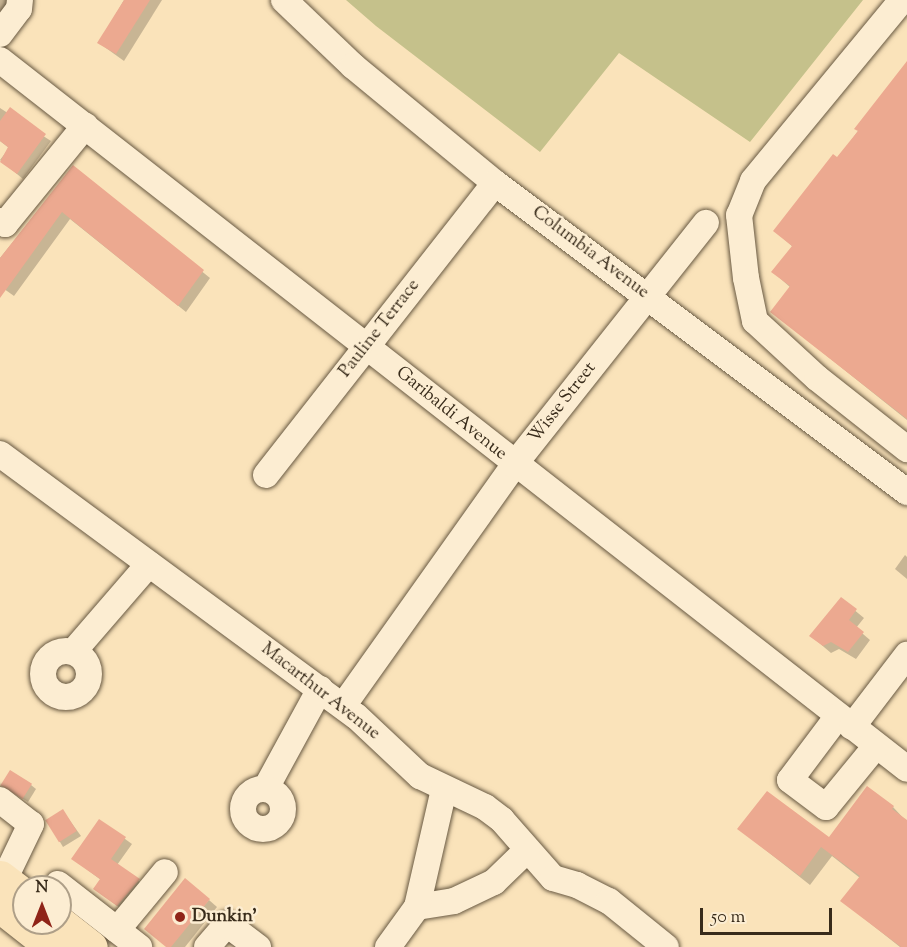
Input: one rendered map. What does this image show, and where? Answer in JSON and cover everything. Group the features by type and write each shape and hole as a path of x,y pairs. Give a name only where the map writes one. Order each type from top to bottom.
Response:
{"highway":[{"path":"7,890 52,947"},
{"path":"72,927 104,938"}],"street":[{"path":"0,34 19,9 20,0"},
{"name":"Columbia Avenue","path":"284,0 353,66 495,183 907,492"},
{"path":"902,0 753,180 740,215 746,278 754,321 817,378 907,449"},
{"name":"Garibaldi Avenue","path":"0,60 514,465 876,746 906,766"},
{"path":"0,221 5,224 85,126"},
{"name":"Pauline Terrace","path":"266,475 495,183"},
{"name":"Wisse Street","path":"343,706 514,465 706,223"},
{"name":"Macarthur Avenue","path":"0,454 343,706 420,776 485,807 502,820 553,878 577,885 609,901 666,947"},
{"path":"73,652 149,564"},
{"path":"876,746 826,807 790,780 907,655"},
{"path":"266,789 320,689"},
{"path":"388,947 417,907 444,789"},
{"path":"0,800 31,824 7,890"},
{"path":"417,907 454,901 494,882 527,850"},
{"path":"104,938 165,872"},
{"path":"72,900 104,938 139,947"},
{"path":"207,947 227,924 258,947"}],"shaded area":[{"path":"346,0 863,0 750,142 619,53 540,152 376,26"}],"building":[{"path":"124,0 150,0 116,54 97,43"},
{"path":"907,61 907,419 770,312 790,286 771,272 792,246 773,231 833,154 837,157 858,131 854,129"},
{"path":"10,107 46,134 17,174 0,162 8,147 0,141 0,121"},
{"path":"73,165 204,270 178,306 62,212 0,298 0,258"},
{"path":"841,597 857,609 849,620 864,632 848,652 831,642 823,646 809,636"},
{"path":"10,770 32,784 23,799 0,785"},
{"path":"867,786 894,806 892,809 907,820 907,947 901,947 840,901 860,876 821,847 800,876 737,829 767,791 829,837"},
{"path":"63,809 77,831 59,842 45,820"},
{"path":"99,819 126,837 111,859 140,879 117,906 93,889 100,879 71,859"},
{"path":"185,878 210,899 171,947 166,947 144,929"}],"place":[{"name":"Dunkin'","path":"180,917"}]}
